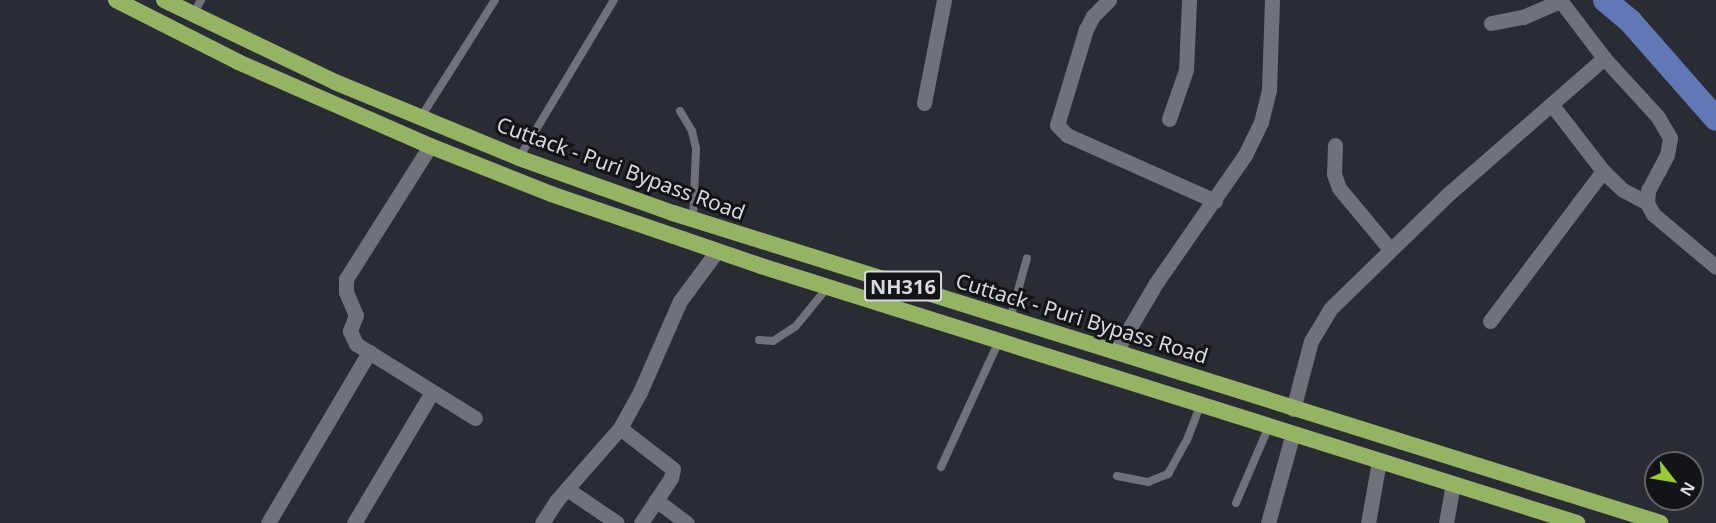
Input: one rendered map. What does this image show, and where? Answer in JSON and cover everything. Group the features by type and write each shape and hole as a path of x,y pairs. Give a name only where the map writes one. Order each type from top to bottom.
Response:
{"highway":[{"name":"NH316","path":"116,0 238,62 430,146 561,197 828,287 1577,523"},
{"name":"Cuttack - Puri Bypass Road","path":"164,0 197,7 335,82 519,158 693,220 1661,523"}],"street":[{"path":"924,103 944,0"},
{"path":"1109,0 1093,16 1086,29 1057,125 1067,135 1215,201"},
{"path":"1169,118 1186,70 1189,0"},
{"path":"1116,351 1156,283 1215,201 1261,122 1269,90 1272,0"},
{"path":"1491,22 1523,17 1560,1 1604,58 1658,117 1670,138 1667,156 1650,185 1647,203"},
{"path":"1293,409 1319,324 1389,248 1604,58"},
{"path":"1552,105 1603,171 1628,193 1647,203 1661,222 1716,267"},
{"path":"1335,145 1334,174 1339,188 1389,248"},
{"path":"430,146 346,279 346,292 355,306 352,339 475,418"},
{"path":"1490,321 1603,171"},
{"path":"542,523 567,489 620,428 640,392 680,302 717,251"},
{"path":"268,523 369,352"},
{"path":"354,523 432,392"},
{"path":"620,428 673,469 671,478 641,523"},
{"path":"1268,523 1293,433"},
{"path":"1368,523 1379,461"},
{"path":"1446,523 1453,484"},
{"path":"567,489 617,523"},
{"path":"656,500 687,523"}],"lane":[{"path":"421,117 495,0"},
{"path":"519,158 614,0"},
{"path":"680,111 692,131 696,148 693,220"},
{"path":"1010,319 1027,258"},
{"path":"759,340 773,341 796,326 828,287"},
{"path":"941,467 999,340"},
{"path":"1117,476 1148,482 1168,474 1187,440 1201,404"},
{"path":"1236,503 1269,426"}],"waterway":[{"path":"1605,0 1630,21 1716,119"}]}
